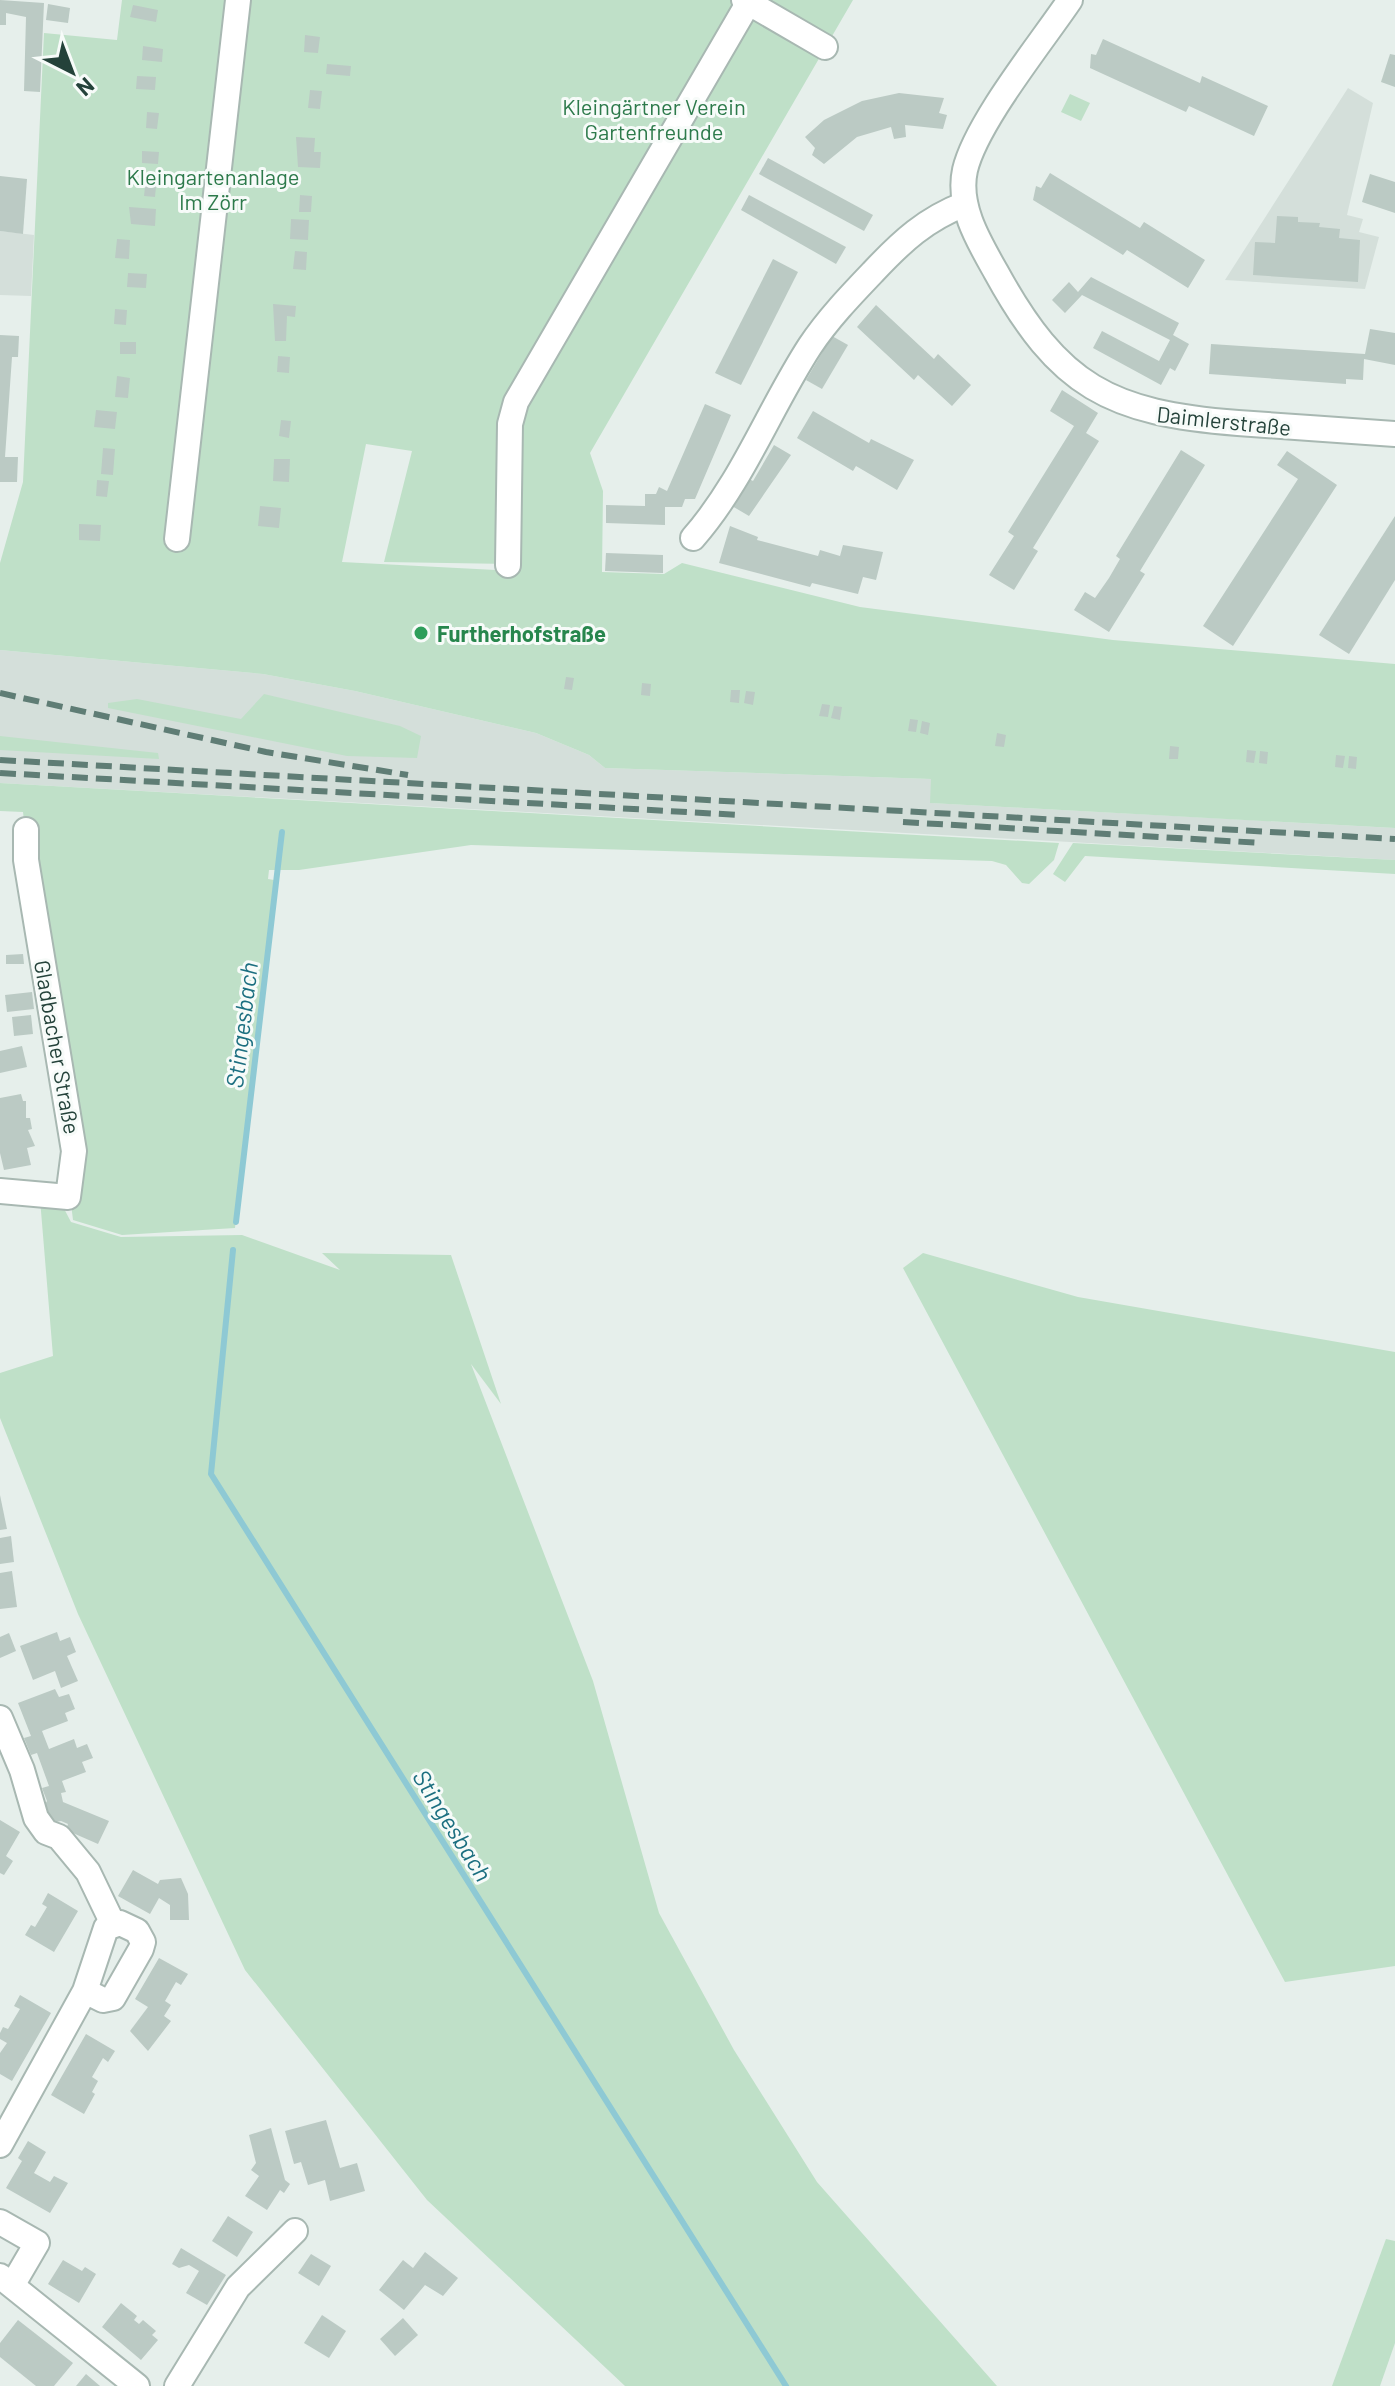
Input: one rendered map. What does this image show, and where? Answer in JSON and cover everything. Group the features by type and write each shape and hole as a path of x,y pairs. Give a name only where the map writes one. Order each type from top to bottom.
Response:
{"street":[{"path":"177,539 238,0"},
{"path":"693,538 719,509 809,348 827,323 909,234 933,217 965,204 964,171 974,148 1070,0"},
{"path":"508,565 510,424 516,402 747,1 825,47"},
{"name":"Daimlerstraße","path":"965,204 977,239 1034,332 1076,376 1109,397 1136,409 1181,419 1395,434"},
{"name":"Gladbacher Straße","path":"0,1191 68,1197 74,1134 26,860 26,830"},
{"path":"0,1718 8,1758 36,1818 46,1832 59,1837 88,1872 113,1924 137,1931 143,1942 113,1998 103,2000 85,1991"},
{"path":"0,2145 85,1991 102,1935 113,1924"},
{"path":"0,2222 37,2243 7,2280 137,2386"},
{"path":"177,2386 238,2287 295,2231"}],"shaded area":[{"path":"1348,88 1373,103 1347,215 1363,219 1359,232 1379,237 1365,289 1225,280"},
{"path":"0,231 34,235 31,296 0,295"},
{"path":"0,650 263,674 355,691 536,733 589,755 605,768 931,779 931,803 1395,828 1395,860 0,783"}],"green space":[{"path":"122,0 853,0 590,453 603,491 602,572 664,574 682,563 860,607 1113,640 1395,664 1395,828 930,803 931,779 605,768 589,755 536,733 355,691 263,674 0,650 0,563 23,482 44,33 117,40","holes":["366,444 412,451 384,562 517,564 517,571 342,562"]},
{"path":"1070,94 1090,103 1081,121 1061,112"},
{"path":"264,694 400,726 421,736 417,758 347,756 108,708 108,703 137,699 241,719"},
{"path":"0,736 158,753 159,759 0,750"},
{"path":"0,783 1059,843 1054,860 1029,884 1022,883 1006,865 992,861 471,845 299,870 269,870 268,879 274,880 235,1228 122,1235 73,1220 23,812 0,811"},
{"path":"1073,843 1395,860 1395,874 1085,856 1065,882 1053,874"},
{"path":"40,1199 59,1199 71,1222 121,1237 242,1235 340,1270 322,1253 451,1255 501,1404 471,1364 593,1681 659,1913 734,2050 817,2182 997,2386 625,2386 427,2200 245,1970 78,1614 0,1418 0,1373 53,1356"},
{"path":"923,1253 1078,1297 1395,1352 1395,1966 1285,1982 903,1268"},
{"path":"1386,2239 1395,2241 1395,2343 1380,2386 1332,2386"}],"building":[{"path":"0,0 44,3 40,92 24,91 26,17 6,13 6,25 0,25"},
{"path":"48,4 70,8 68,23 46,20"},
{"path":"133,5 158,10 156,22 130,17"},
{"path":"305,35 320,37 318,53 304,52"},
{"path":"1103,39 1200,83 1202,76 1268,106 1254,136 1189,106 1186,112 1090,68 1091,54 1096,55"},
{"path":"143,46 163,49 162,62 142,60"},
{"path":"1390,54 1395,55 1395,87 1381,82"},
{"path":"327,64 351,66 350,76 326,74"},
{"path":"137,76 156,77 155,90 136,89"},
{"path":"310,90 322,91 320,109 308,108"},
{"path":"899,93 944,98 939,113 947,115 943,129 905,125 906,137 894,139 891,127 857,137 824,164 812,155 815,148 805,137 824,120 862,101"},
{"path":"147,112 159,113 157,129 146,128"},
{"path":"296,137 315,138 314,152 321,152 320,168 298,167"},
{"path":"142,151 159,152 158,164 142,163"},
{"path":"768,158 873,215 864,231 759,174"},
{"path":"1050,173 1140,228 1144,222 1205,260 1188,288 1127,250 1123,255 1033,200 1036,186 1041,188"},
{"path":"1370,174 1395,182 1395,213 1362,202"},
{"path":"0,176 27,179 23,234 0,231"},
{"path":"146,177 157,177 155,197 144,196"},
{"path":"300,195 312,196 311,212 299,212"},
{"path":"749,195 846,247 836,264 741,210"},
{"path":"129,207 156,209 155,226 131,224"},
{"path":"1277,216 1298,217 1298,222 1320,223 1319,227 1340,229 1339,238 1360,240 1358,282 1253,275 1255,242 1275,243"},
{"path":"291,219 309,220 308,240 290,239"},
{"path":"117,239 130,240 129,259 115,258"},
{"path":"295,251 307,252 306,270 293,269"},
{"path":"773,259 798,272 741,385 715,373"},
{"path":"128,273 147,274 146,288 127,287"},
{"path":"1091,277 1179,323 1173,335 1189,344 1175,371 1170,368 1161,385 1093,348 1102,331 1159,361 1170,340 1082,295 1065,313 1052,300 1069,282 1078,292"},
{"path":"273,304 296,306 295,317 287,316 286,341 275,341"},
{"path":"876,305 934,359 938,354 971,385 952,406 918,375 914,380 857,327"},
{"path":"115,309 127,310 126,325 114,324"},
{"path":"1370,329 1395,333 1395,365 1364,359 1363,380 1346,379 1346,384 1209,374 1211,344 1365,354"},
{"path":"0,335 19,336 18,357 12,357 5,457 18,457 17,482 0,482"},
{"path":"832,336 848,345 822,389 806,380"},
{"path":"120,342 136,342 136,354 120,354"},
{"path":"278,356 290,357 289,373 277,372"},
{"path":"117,376 130,378 128,398 115,397"},
{"path":"1062,390 1098,413 1086,433 1099,441 1033,548 1038,551 1014,590 989,575 1014,536 1008,532 1074,426 1050,411"},
{"path":"705,404 731,415 695,499 685,499 682,507 665,507 665,525 606,523 606,505 645,506 645,494 656,494 659,487 667,491"},
{"path":"96,410 117,412 115,429 94,427"},
{"path":"813,411 869,443 871,439 914,460 897,490 856,466 853,471 797,438"},
{"path":"281,420 291,421 289,438 279,436"},
{"path":"774,445 791,455 749,516 732,506 749,479 753,481"},
{"path":"103,448 115,449 113,475 101,474"},
{"path":"1181,450 1205,465 1140,571 1145,574 1109,632 1074,610 1085,592 1095,598 1109,578 1120,559 1116,556"},
{"path":"1287,451 1337,485 1233,646 1203,626 1298,479 1277,465"},
{"path":"274,459 290,459 289,482 273,481"},
{"path":"97,480 109,481 107,497 96,496"},
{"path":"260,506 281,508 279,528 258,526"},
{"path":"1395,516 1395,580 1349,654 1319,635"},
{"path":"79,524 101,525 100,541 79,540"},
{"path":"730,526 758,537 757,540 818,556 820,550 840,556 843,545 883,552 876,580 863,577 858,594 812,583 810,587 719,563"},
{"path":"606,553 663,555 663,573 605,571"},
{"path":"566,677 574,678 572,690 564,689"},
{"path":"642,683 651,684 650,696 641,695"},
{"path":"731,690 740,690 739,703 730,702"},
{"path":"746,691 755,692 753,705 744,703"},
{"path":"822,704 830,705 828,717 819,716"},
{"path":"834,706 842,707 840,720 831,718"},
{"path":"910,719 918,720 916,732 908,731"},
{"path":"922,721 930,723 928,735 920,733"},
{"path":"997,733 1006,735 1004,747 995,746"},
{"path":"1170,746 1179,747 1178,759 1169,759"},
{"path":"1247,750 1256,751 1254,763 1246,762"},
{"path":"1260,751 1268,752 1267,764 1259,763"},
{"path":"1336,755 1345,756 1343,768 1335,767"},
{"path":"1349,756 1357,757 1356,769 1348,768"},
{"path":"23,954 24,964 6,964 6,955"},
{"path":"32,992 34,1009 7,1012 5,995"},
{"path":"31,1015 33,1034 14,1036 12,1017"},
{"path":"22,1046 27,1067 0,1073 0,1051"},
{"path":"21,1094 23,1101 26,1101 26,1118 30,1118 32,1129 28,1130 35,1146 27,1148 31,1165 4,1170 0,1153 0,1098"},
{"path":"0,1495 7,1529 0,1530"},
{"path":"11,1536 14,1562 0,1564 0,1538"},
{"path":"12,1571 17,1607 0,1609 0,1573"},
{"path":"57,1632 60,1641 70,1637 76,1652 67,1656 78,1681 61,1688 55,1671 33,1680 20,1646"},
{"path":"9,1633 16,1651 0,1658 0,1637"},
{"path":"55,1689 59,1697 69,1694 75,1709 65,1713 68,1721 42,1731 49,1749 74,1739 77,1748 87,1744 93,1758 82,1762 86,1772 62,1781 66,1792 61,1793 63,1802 109,1821 98,1844 66,1830 68,1824 61,1821 46,1824 39,1815 47,1801 42,1788 49,1786 37,1753 31,1755 24,1738 31,1736 18,1703"},
{"path":"0,1820 20,1832 6,1856 13,1861 4,1875 0,1873"},
{"path":"133,1870 158,1884 160,1880 181,1878 188,1894 189,1920 170,1920 170,1905 159,1898 150,1914 118,1896"},
{"path":"48,1893 78,1911 54,1952 25,1935 31,1925 35,1927 47,1907 42,1904"},
{"path":"159,1958 188,1974 181,1985 176,1982 165,2001 171,2005 164,2016 171,2021 148,2051 130,2031 148,2007 135,1999"},
{"path":"20,1995 51,2013 12,2081 0,2074 0,2053 7,2043 0,2039 0,2033 3,2027 8,2029 20,2009 14,2006"},
{"path":"86,2034 115,2051 108,2062 103,2058 92,2077 98,2081 84,2114 51,2095"},
{"path":"326,2120 340,2168 357,2163 365,2191 330,2201 325,2180 308,2185 301,2162 294,2164 285,2131"},
{"path":"271,2128 285,2180 290,2184 284,2193 280,2190 267,2210 245,2196 259,2176 251,2170 256,2163 249,2135"},
{"path":"28,2141 46,2152 34,2173 50,2182 54,2176 68,2183 50,2213 6,2188 22,2161 18,2158"},
{"path":"228,2216 253,2232 237,2257 212,2241"},
{"path":"181,2248 226,2275 207,2305 186,2293 199,2271 189,2265 179,2268 172,2264"},
{"path":"425,2252 458,2278 443,2296 425,2285 404,2310 379,2290 403,2260 413,2268"},
{"path":"311,2254 331,2266 319,2286 298,2273"},
{"path":"63,2260 82,2271 85,2267 96,2274 79,2303 48,2284"},
{"path":"121,2303 137,2316 134,2320 139,2324 143,2320 156,2331 152,2335 158,2340 141,2360 102,2327"},
{"path":"322,2315 346,2331 329,2358 304,2343"},
{"path":"403,2318 418,2335 395,2356 380,2339"},
{"path":"18,2320 73,2363 54,2386 36,2386 0,2357 0,2343"},
{"path":"86,2374 100,2386 76,2386"}],"waterway":[{"name":"Stingesbach","path":"236,1222 282,832"},
{"name":"Stingesbach","path":"233,1250 211,1474 786,2386"}],"railway":[{"path":"0,693 266,752 408,775"},
{"path":"0,760 1395,839"},
{"path":"0,773 739,815"},
{"path":"903,822 1262,843"}],"place":[{"name":"Furtherhofstraße","path":"421,633"}],"park label":[{"name":"Kleingärtner Verein Gartenfreunde","path":"654,118"},
{"name":"Kleingartenanlage Im Zörr","path":"213,188"}]}
